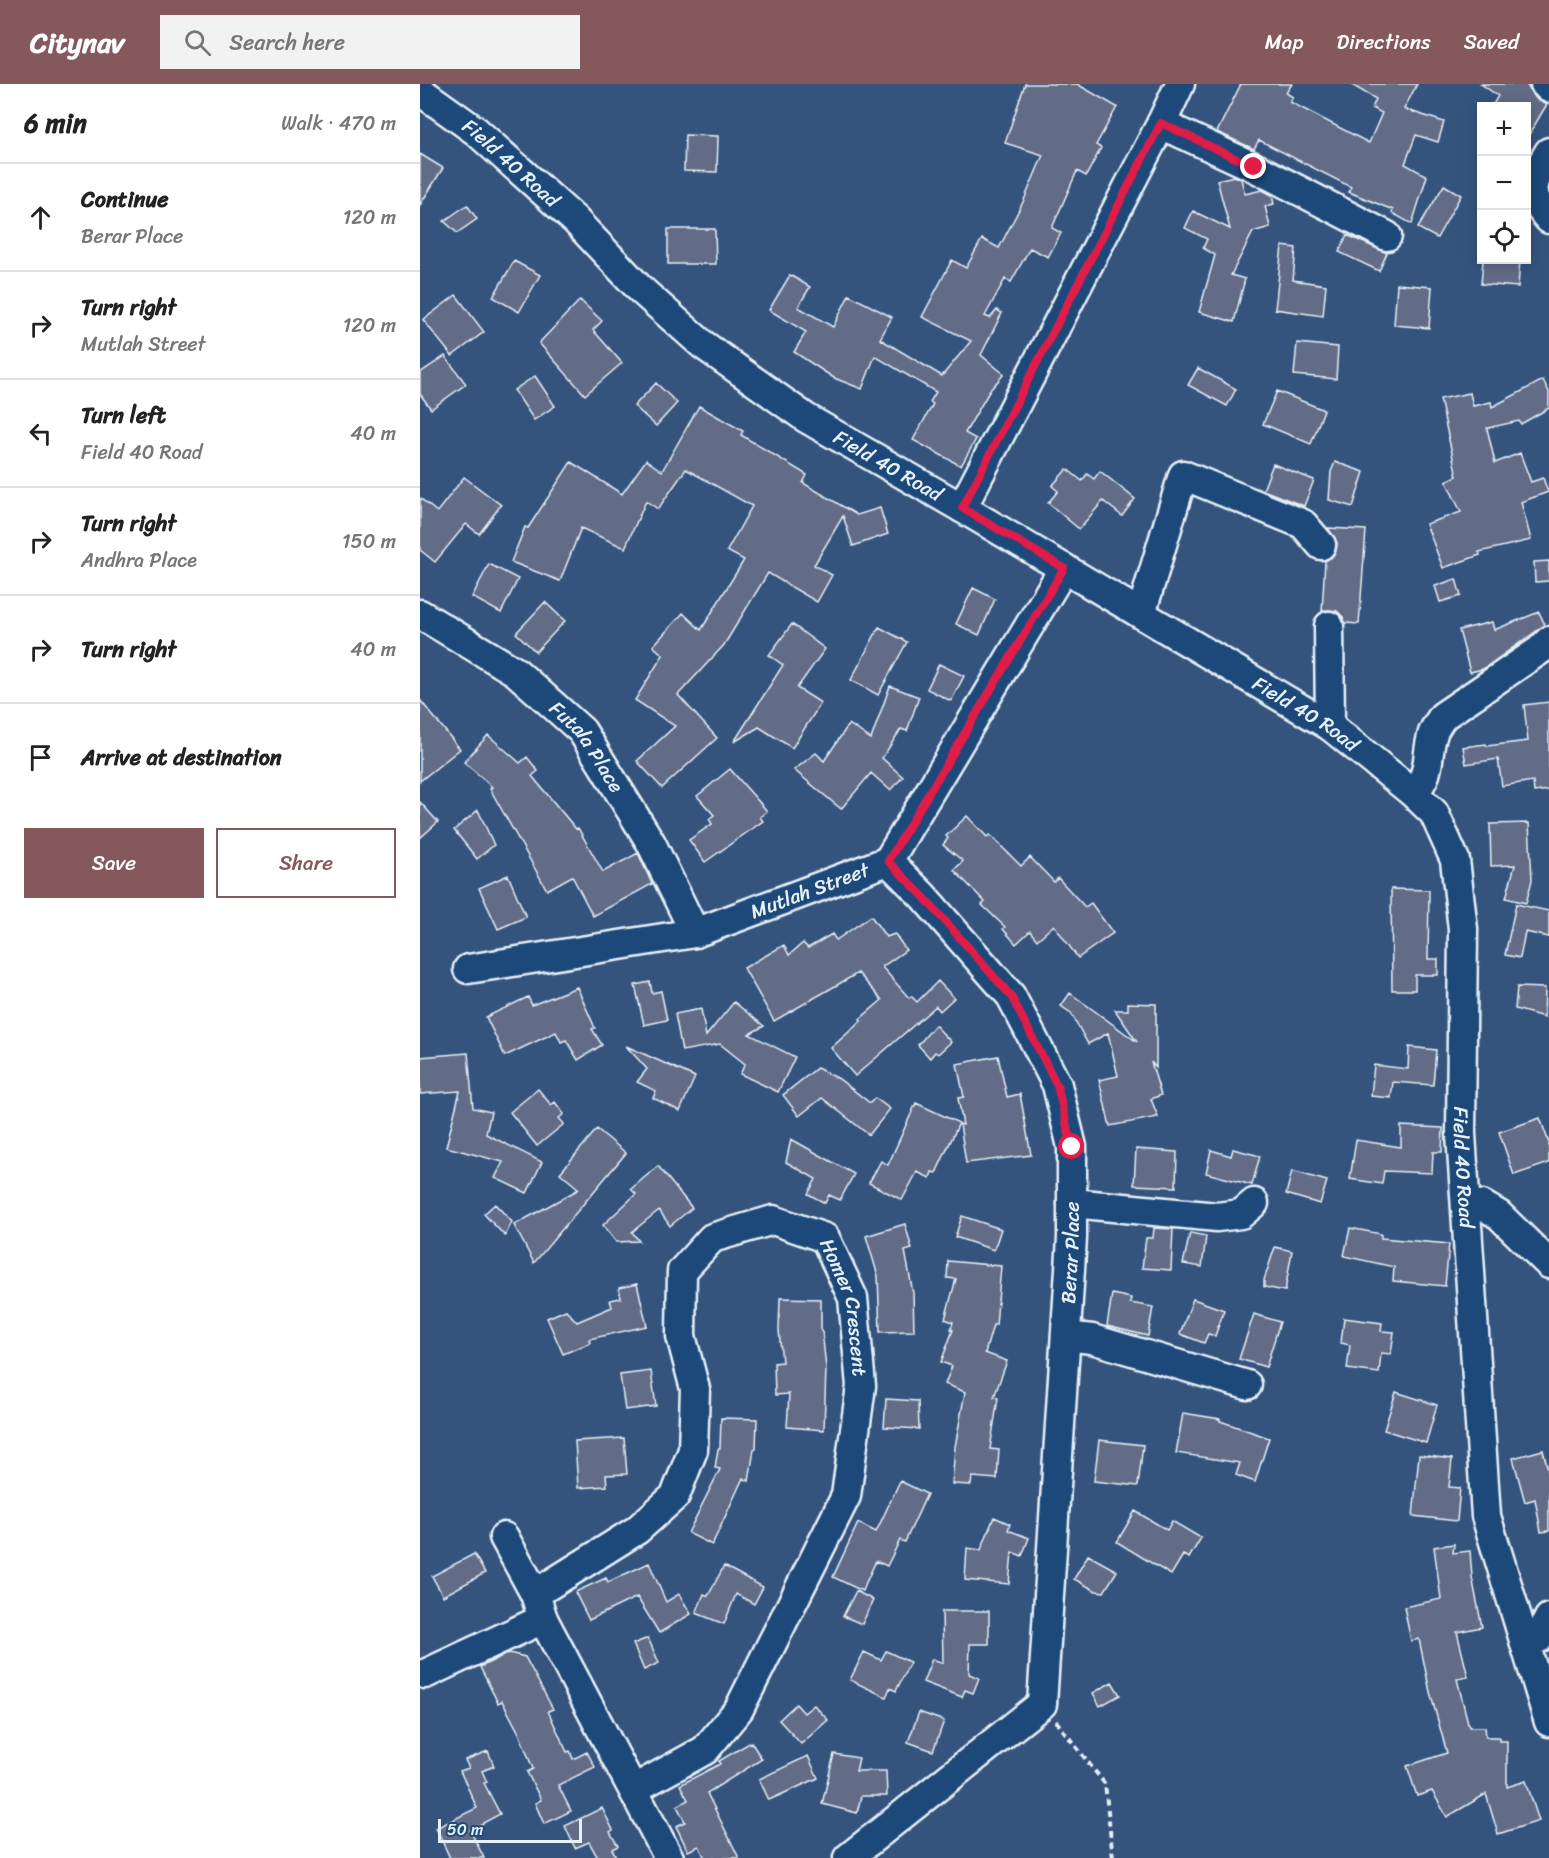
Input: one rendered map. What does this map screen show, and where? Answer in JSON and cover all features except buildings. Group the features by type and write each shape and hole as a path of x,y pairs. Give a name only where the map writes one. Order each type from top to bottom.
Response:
{"street":[{"path":"962,508 1180,84"},
{"path":"1545,84 1549,88"},
{"name":"Field 40 Road","path":"420,91 484,139 575,220 640,288 702,344 806,418 1330,726 1413,793 1434,813 1455,860 1463,929 1461,1134 1486,1516 1549,1722"},
{"path":"1161,123 1254,167 1387,236"},
{"path":"1549,152 1533,184 1533,196 1538,207 1549,219"},
{"path":"1141,614 1183,475 1302,524 1321,545"},
{"name":"Mutlah Street","path":"468,969 695,933 888,861 1064,568"},
{"name":"Futala Place","path":"420,614 516,672 582,731 651,843 695,933"},
{"path":"1329,626 1330,726"},
{"path":"1413,793 1422,783 1427,771 1433,730 1443,716 1540,650 1549,640"},
{"name":"Berar Place","path":"888,861 938,912 1011,996 1057,1085 1072,1147 1066,1336 1042,1704"},
{"path":"1072,1203 1217,1217 1240,1214 1254,1203"},
{"path":"1467,1204 1482,1205 1499,1215 1549,1264"},
{"name":"Homer Crescent","path":"425,1674 539,1607 637,1530 675,1496 693,1450 695,1389 681,1336 682,1271 712,1238 773,1220 825,1238 853,1298 861,1386 846,1496 739,1709 705,1750 634,1789"},
{"path":"1066,1336 1092,1339 1247,1385"},
{"path":"504,1537 669,1858"},
{"path":"1525,1644 1539,1638 1549,1618"},
{"path":"848,1858 1042,1704"}],"path":[{"path":"1042,1704 1105,1784 1113,1858"}],"route":[{"path":"1072,1147 1057,1085 1011,996 967,944 888,861 1064,568 962,508 1161,123 1254,167"}]}
